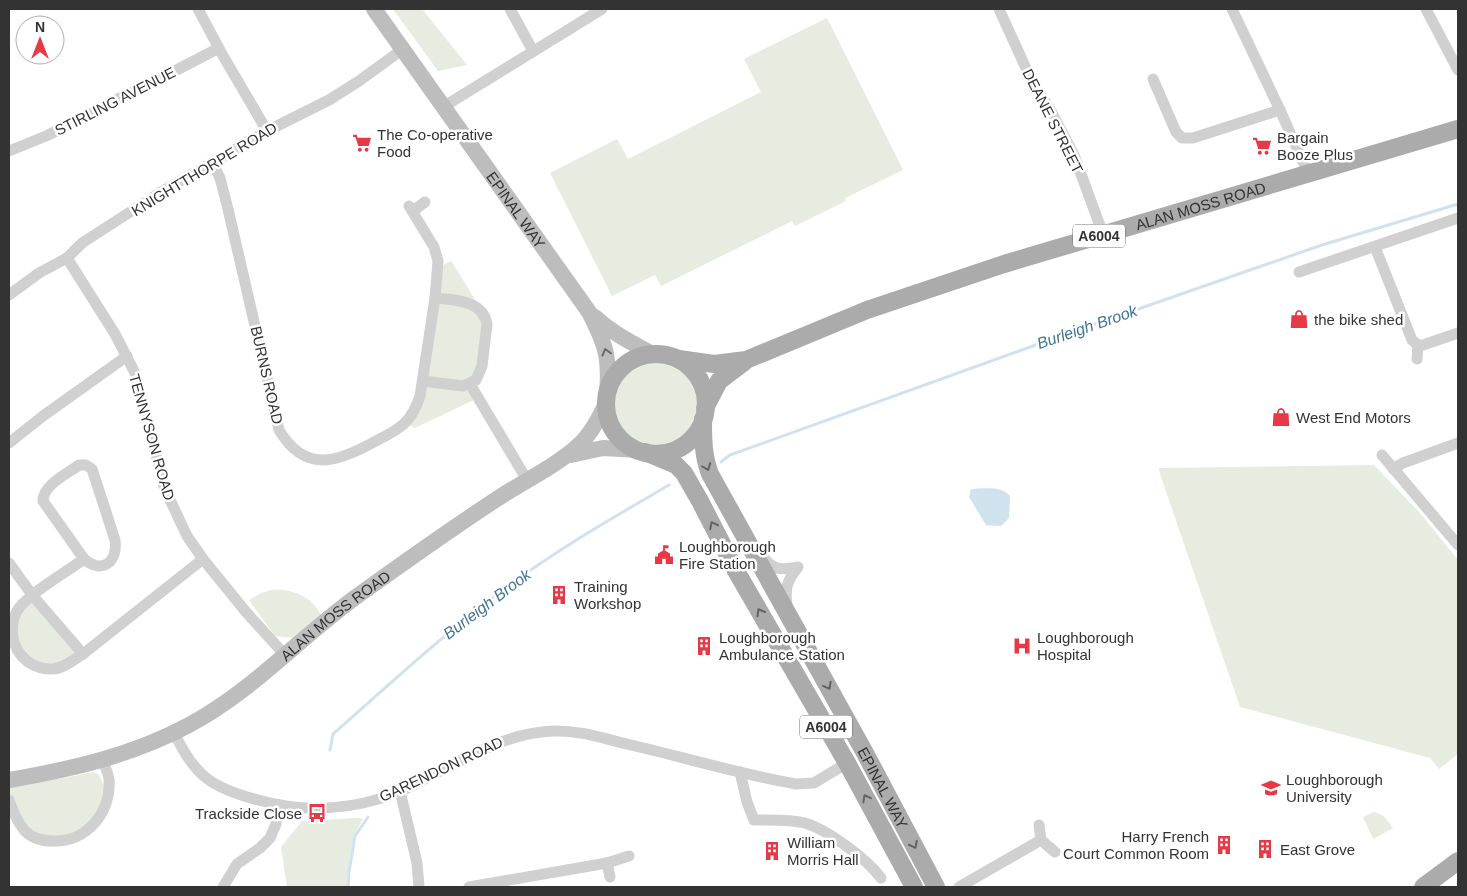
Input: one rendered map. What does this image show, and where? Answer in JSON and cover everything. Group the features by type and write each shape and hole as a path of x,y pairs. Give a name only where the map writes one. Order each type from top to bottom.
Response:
{"main road":[{"name":"ALAN MOSS ROAD","path":"679,359 714,364 746,360 867,310 1004,264 1458,129"},
{"name":"A6004","path":"607,398 607,414 614,432 624,443 642,451 655,454 670,453 683,447 694,436 704,414 704,394 700,381 692,368 679,359 652,354"},
{"path":"607,398 615,375 620,370 635,358 652,354"},
{"name":"ALAN MOSS ROAD","path":"704,414 719,381 746,360"},
{"name":"EPINAL WAY","path":"704,414 704,460 710,474 865,753 936,887"},
{"name":"EPINAL WAY","path":"642,451 676,465 684,473 735,568 848,763 914,887"},
{"path":"848,763 865,753"},
{"path":"1423,887 1458,860"}],"street":[{"path":"198,9 267,131"},
{"name":"EPINAL WAY","path":"374,9 590,312 605,327 621,338 652,354"},
{"path":"510,9 533,51"},
{"path":"443,107 602,9"},
{"name":"DEANE STREET","path":"999,9 1029,75 1051,111 1074,155 1103,234"},
{"path":"1232,9 1308,173"},
{"path":"1426,9 1458,70"},
{"name":"STIRLING AVENUE","path":"9,151 87,116 219,48"},
{"name":"KNIGHTTHORPE ROAD","path":"9,295 39,273 66,258 82,243 212,162 267,131 330,100 360,81 402,50"},
{"path":"1153,79 1176,132 1179,136 1188,139 1280,110"},
{"name":"BURNS ROAD","path":"212,162 220,178 228,209 279,430 292,448 301,454 320,460 341,458 359,450 406,424 416,410 435,298 438,269 436,252 411,209 425,202"},
{"path":"1298,272 1458,218"},
{"path":"1375,247 1412,340 1418,345 1424,345 1458,333"},
{"name":"TENNYSON ROAD","path":"66,258 102,312 127,356 142,396 164,487 183,528 203,559 246,612 286,656"},
{"path":"422,381 454,386 470,384 476,380 482,366 486,334 486,318 482,311 468,302 435,298"},
{"name":"EPINAL WAY","path":"590,312 601,337 608,360 607,398"},
{"path":"1416,359 1418,345"},
{"path":"9,444 43,416 127,356"},
{"path":"470,384 527,480"},
{"name":"ALAN MOSS ROAD","path":"564,458 587,437 600,416 607,398"},
{"path":"1393,469 1403,463 1458,443"},
{"name":"ALAN MOSS ROAD","path":"9,780 57,772 102,761 189,725 236,695 286,656 346,604 427,545 527,480 564,458 583,451 603,448 642,451"},
{"path":"1382,455 1458,545"},
{"path":"79,465 86,465 92,469 116,548 114,556 109,562 100,567 91,565 84,559 43,501 43,494 49,487 79,465"},
{"path":"735,521 749,535 768,564 781,569 798,568 788,582 786,592 788,614"},
{"path":"84,559 33,596 18,609 13,620 12,633 15,646 23,658 36,666 52,669 63,666 83,654 203,559"},
{"path":"9,564 33,596 83,654"},
{"name":"GARENDON ROAD","path":"174,732 184,753 193,765 216,786 235,794 279,805 302,808 360,804 400,791 500,741 524,734 552,731 579,732 776,781 805,785 814,783 848,763"},
{"path":"9,800 16,818 26,832 42,841 62,842 78,838 92,827 102,814 108,795 109,778 102,761"},
{"path":"740,772 747,802 754,820 806,823 834,838 872,866 881,878"},
{"path":"400,791 416,863 419,887"},
{"path":"223,887 237,864 260,848 270,838 276,824 279,805"},
{"path":"1039,825 1041,840 1055,852"},
{"path":"959,887 1041,840"},
{"path":"469,887 529,882 629,856"},
{"path":"607,863 610,877"}],"shaded area":[{"path":"393,9 422,9 467,65 438,71"},
{"path":"827,18 903,170 845,198 846,201 795,226 792,221 661,286 655,275 612,296 550,173 617,139 628,159 761,92 744,59"},
{"path":"448,262 452,262 486,318 476,380 478,398 415,428 406,424 411,417 438,269"},
{"path":"656,362 672,365 680,369 692,381 696,389 699,405 696,421 692,429 680,441 672,445 656,448 640,445 632,441 620,429 616,421 613,405 616,389 620,381 632,369 640,365"},
{"path":"1374,465 1420,513 1458,560 1458,754 1439,769 1430,758 1240,707 1159,468"},
{"path":"271,590 294,592 301,595 313,604 322,617 292,638 275,636 249,600"},
{"path":"33,596 83,654 52,669 23,658 13,621"},
{"path":"94,772 99,775 109,795 102,814 62,842 26,832 9,801 9,780 58,779"},
{"path":"1374,812 1383,816 1393,828 1373,839 1363,817"},
{"path":"363,819 354,835 347,887 287,887 281,847 302,821"}],"water":[{"path":"992,488 1002,490 1010,496 1009,518 1001,526 986,525 969,497 971,489"}],"waterway":[{"name":"Burleigh Brook","path":"721,462 730,455 1055,338 1322,245 1458,204"},
{"name":"Burleigh Brook","path":"330,750 333,734 422,656 490,600 571,544 669,485"},
{"name":"Burleigh Brook","path":"348,887 355,836 368,817"}],"place":[{"name":"The Co-operative Food","path":"362,143"},
{"name":"Bargain Booze Plus","path":"1262,146"},
{"name":"the bike shed","path":"1299,319"},
{"name":"West End Motors","path":"1281,417"},
{"name":"Loughborough Fire Station","path":"664,555"},
{"name":"Training Workshop","path":"559,595"},
{"name":"Loughborough Ambulance Station","path":"704,646"},
{"name":"Loughborough Hospital","path":"1022,646"},
{"name":"Loughborough University","path":"1271,788"},
{"name":"Trackside Close","path":"317,813"},
{"name":"Harry French Court Common Room","path":"1224,845"},
{"name":"East Grove","path":"1265,849"},
{"name":"William Morris Hall","path":"772,851"}]}
